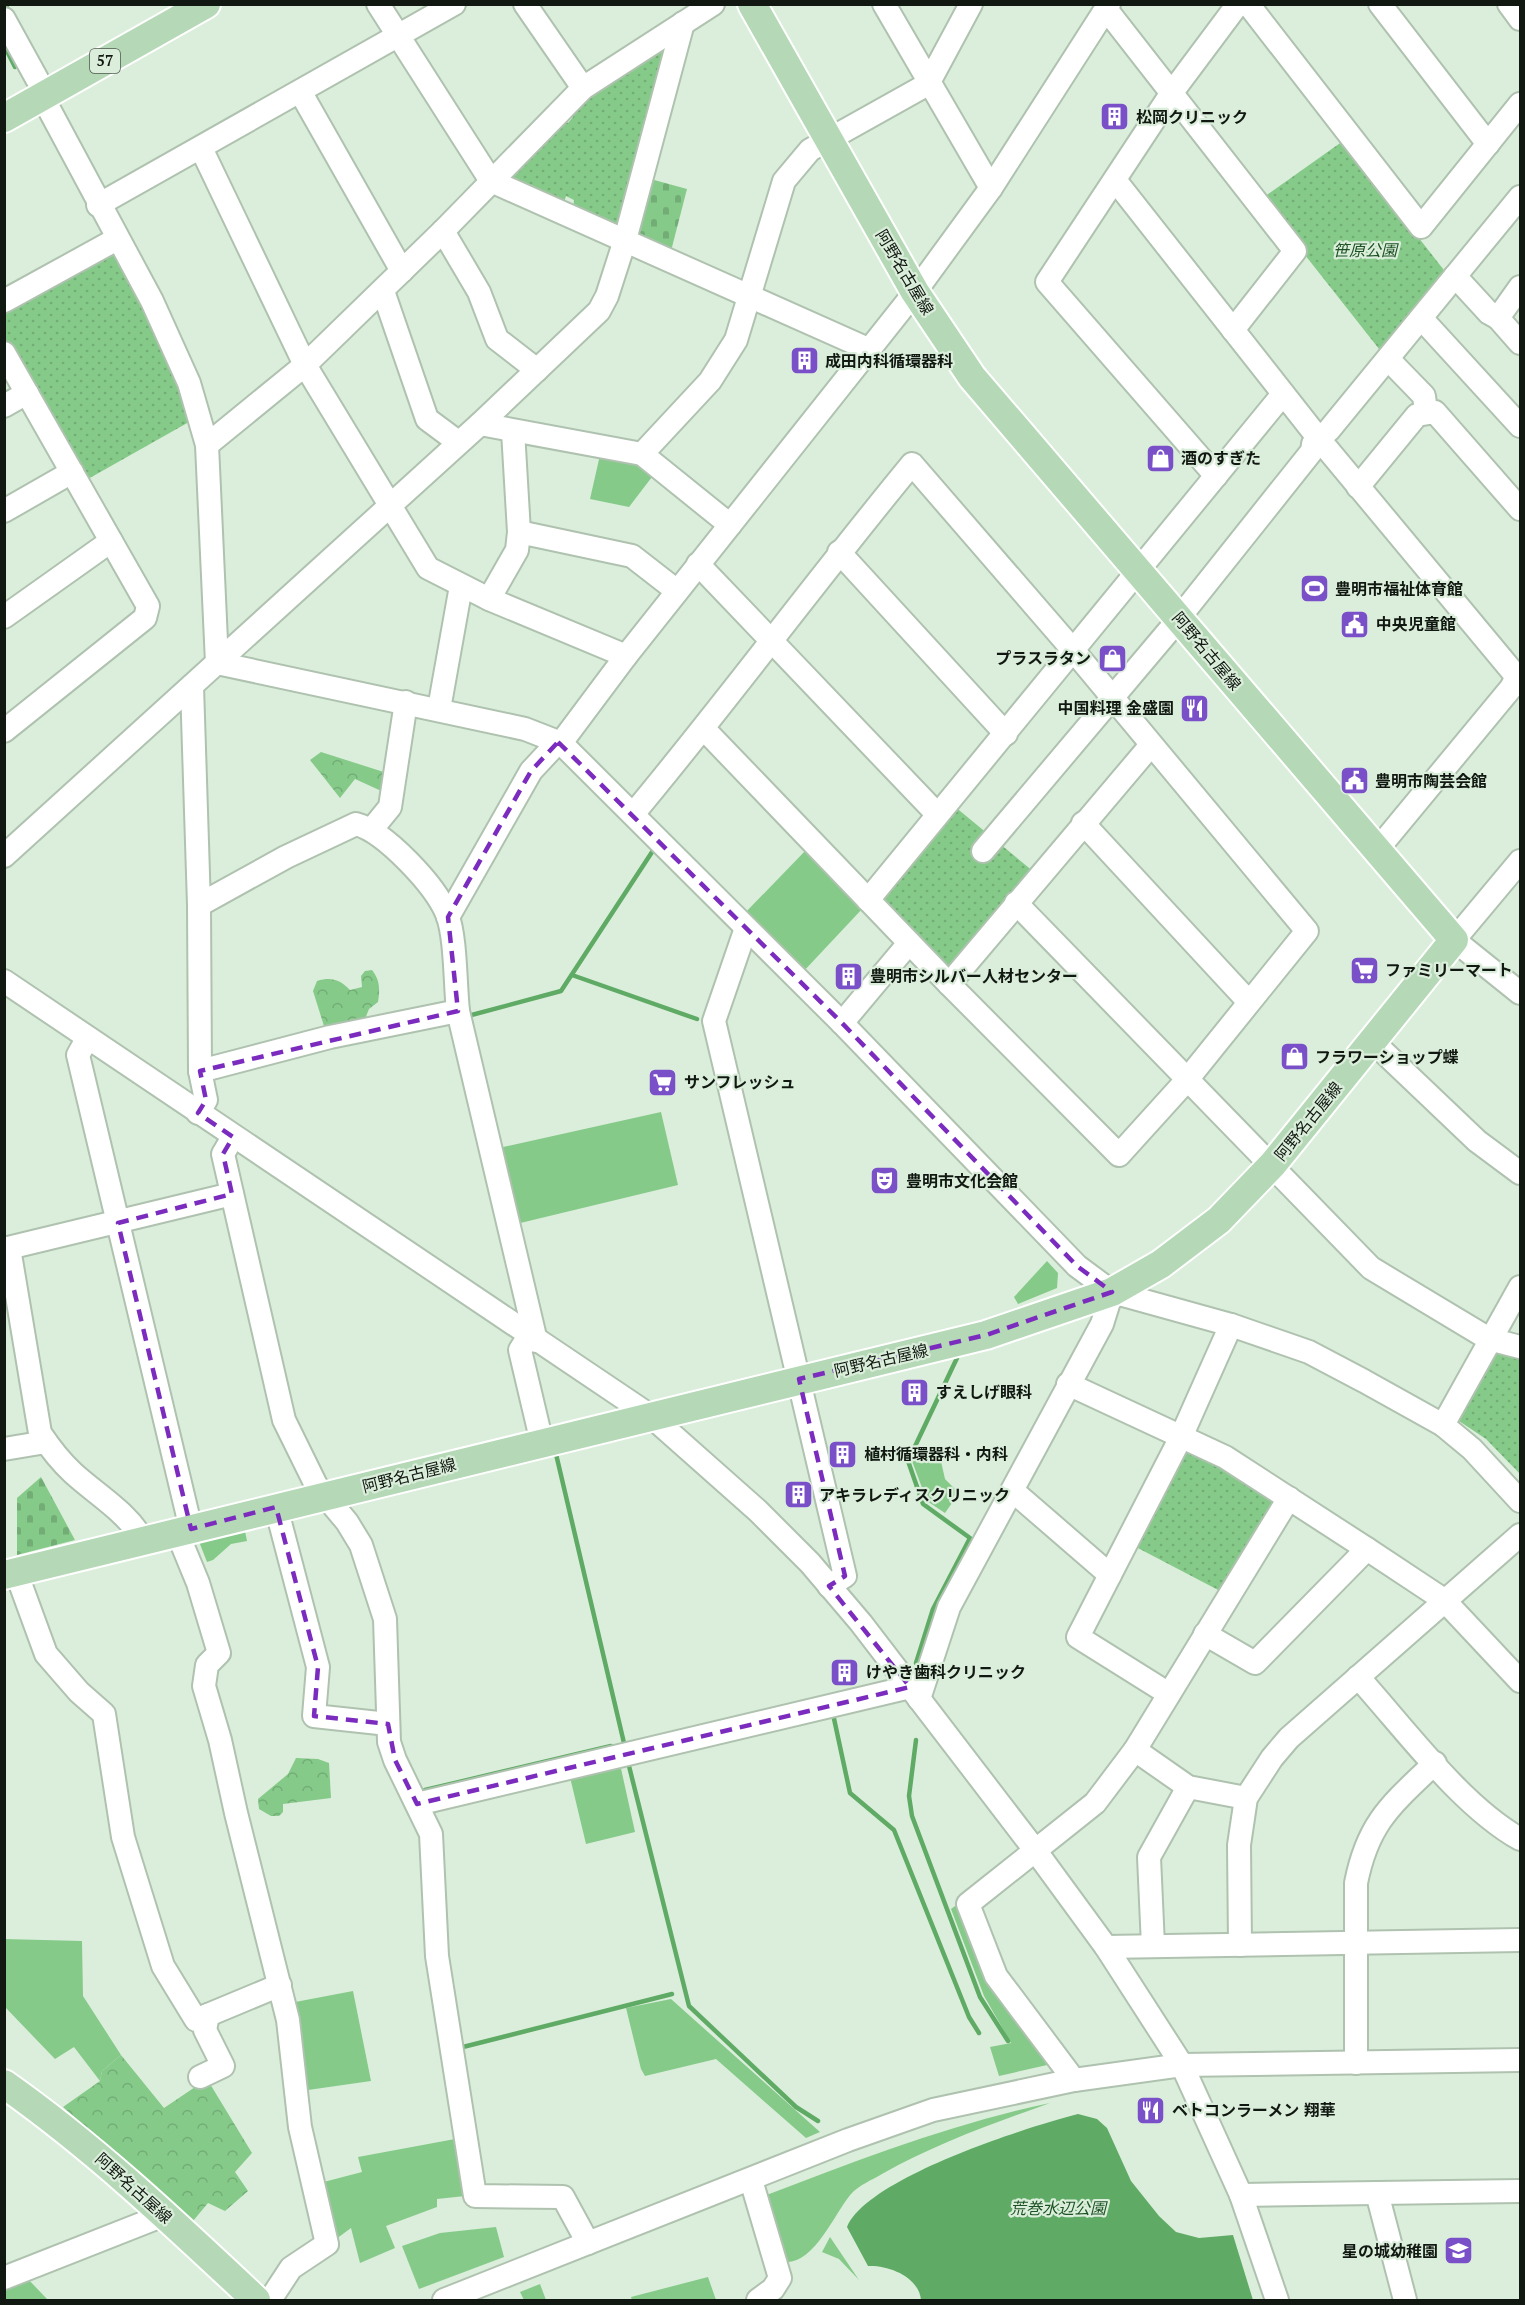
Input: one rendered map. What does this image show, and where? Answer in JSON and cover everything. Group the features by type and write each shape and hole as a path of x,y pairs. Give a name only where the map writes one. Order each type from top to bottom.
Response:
{"main road":[{"name":"57","path":"4,118 39,88 167,4"},
{"name":"57","path":"4,97 39,88 206,4"},
{"name":"阿野名古屋線","path":"10,1574 276,1507 986,1335 1112,1292 1190,1244 1219,1221 1273,1164 1454,940 972,377 915,292 752,4"},
{"name":"阿野名古屋線","path":"4,2084 86,2145 256,2301"}],"street":[{"path":"378,4 396,37 490,181 868,349"},
{"path":"98,205 301,93 454,4"},
{"path":"525,4 582,88"},
{"path":"207,445 305,365 443,231 582,88 713,4"},
{"path":"884,4 928,84 991,188"},
{"path":"642,454 710,381 736,340 784,181 810,150 928,84 971,4"},
{"path":"1216,476 1047,282 1173,91 1238,4"},
{"path":"1248,4 1421,227 1521,104"},
{"path":"1380,4 1488,144"},
{"path":"1509,4 1521,19"},
{"path":"448,917 531,771 559,743 698,564 915,292 991,188 1108,7 1295,251 1233,330"},
{"path":"4,19 98,205 152,301 189,383 207,445 217,663"},
{"path":"8,845 192,686 480,424 599,311 608,296 625,240 683,23"},
{"path":"301,93 402,271"},
{"path":"201,148 305,365 428,568 489,599 626,656"},
{"path":"1115,180 1318,439 1519,675 1511,688 1377,850"},
{"path":"1187,608 1318,439 1388,359 1521,196"},
{"path":"443,231 479,292 497,339 537,370"},
{"path":"4,301 117,239"},
{"path":"1455,276 1521,343"},
{"path":"1498,318 1521,287"},
{"path":"382,291 427,419 458,442"},
{"path":"1421,318 1521,426"},
{"path":"4,353 148,606 145,618 4,731"},
{"path":"1388,359 1424,396 1426,412"},
{"path":"4,406 27,393"},
{"path":"868,900 1283,394"},
{"path":"1358,487 1417,415 1435,412 1521,508"},
{"path":"480,424 642,454 730,525"},
{"path":"489,599 517,550 519,532 513,431"},
{"path":"634,813 704,729 839,552 912,464 1073,650 1307,931 1248,1001 1186,1081 1119,1155 909,943 704,729"},
{"path":"4,510 72,472"},
{"path":"519,532 632,556 677,591"},
{"path":"4,617 111,541"},
{"path":"839,552 1006,734"},
{"path":"698,564 770,643 937,814"},
{"path":"439,709 461,586"},
{"path":"983,851 1172,627"},
{"path":"217,663 525,729 559,743 634,813 842,1023 1077,1266 1112,1292 1231,1325 1309,1352 1443,1425 1473,1449 1521,1501"},
{"path":"192,686 199,905 200,1071 206,1100 198,1113"},
{"path":"372,830 390,807 406,702"},
{"path":"949,984 1151,745"},
{"path":"1083,823 1248,1001"},
{"path":"199,905 356,824 372,830 411,862 448,917 455,955 453,965 458,1011 532,1339"},
{"path":"1521,861 1454,940 1521,993"},
{"path":"1016,903 1186,1081 1273,1164 1371,1268 1489,1340 1521,1347"},
{"path":"746,928 714,1021 845,1576 829,1586"},
{"path":"842,1023 909,943"},
{"path":"4,981 532,1339 652,1417 758,1511 829,1586 915,1693 1106,1947 1182,2065 1241,2195 1276,2301"},
{"path":"200,1071 330,1037 458,1011"},
{"path":"87,1039 78,1054 118,1223 184,1530 219,1653 207,1665 204,1686 220,1740 288,2020 300,2127 327,2244 291,2268 270,2301"},
{"path":"1372,1041 1477,1141 1521,1173"},
{"path":"233,1137 223,1154 284,1420 316,1485 347,1522 361,1545 385,1619 389,1743 431,1834 437,1956 475,2196 563,2197 588,2243"},
{"path":"142,1540 127,1518 72,1473 40,1433 7,1249 232,1194"},
{"path":"1443,1425 1521,1287"},
{"path":"915,1693 949,1607 1102,1324 1112,1292"},
{"path":"1169,1694 1078,1637 1181,1437 1231,1325"},
{"path":"532,1339 520,1350 542,1443"},
{"path":"1068,1384 1225,1457 1367,1549 1444,1600 1521,1681"},
{"path":"4,1449 46,1442"},
{"path":"1013,1491 1110,1575"},
{"path":"1074,2080 996,1976 968,1904 1095,1803 1135,1750 1288,1498"},
{"path":"276,1507 318,1667 314,1716 388,1724"},
{"path":"1240,1945 1239,1845 1246,1798 1272,1758 1289,1738 1521,1535"},
{"path":"1205,1634 1255,1662 1367,1549"},
{"path":"10,1574 46,1654 79,1692 104,1714 123,1836 163,1966 196,2020 280,1985"},
{"path":"1358,1677 1474,1807 1502,1829 1521,1839"},
{"path":"417,1804 915,1693"},
{"path":"1135,1750 1188,1787 1246,1798"},
{"path":"1356,2062 1356,1883 1368,1839 1393,1803 1435,1763"},
{"path":"1153,1946 1149,1857 1188,1787"},
{"path":"1106,1947 1521,1940"},
{"path":"200,2077 223,2066 206,2030 208,2015"},
{"path":"444,2301 848,2140 933,2110 1074,2080 1182,2065 1521,2060"},
{"path":"751,2180 780,2278 773,2289 758,2301"},
{"path":"1241,2195 1521,2191"},
{"path":"1377,2193 1405,2301"},
{"path":"4,2278 164,2215"}],"highlighted area":[{"path":"558,742 842,1023 1077,1266 1112,1292 986,1335 799,1379 845,1576 829,1586 910,1687 417,1804 395,1760 388,1724 314,1716 318,1667 276,1507 191,1529 118,1223 232,1194 223,1154 233,1137 198,1113 206,1100 200,1071 458,1011 448,917 531,771"}],"green space":[{"path":"663,47 671,53 648,133 641,131 640,139 645,141 621,224 611,227 573,210 574,200 566,196 563,206 515,184 513,169 562,117 568,123 573,117 568,111"},
{"name":"笹原公園","path":"1343,141 1447,274 1383,354 1305,255 1264,197"},
{"path":"647,178 687,189 671,251 636,236"},
{"path":"110,251 118,253 182,383 189,422 88,479 5,344 4,311"},
{"path":"600,455 639,461 655,473 629,507 590,499"},
{"path":"321,752 390,774 388,794 355,779 340,798 310,760"},
{"path":"954,806 1034,872 956,969 947,967 883,901 883,893"},
{"path":"807,849 863,908 802,973 743,915"},
{"path":"372,970 379,985 378,1002 369,1009 365,1019 330,1029 324,1026 313,991 317,981 335,980 350,990 362,987 361,976 365,971"},
{"path":"661,1112 678,1185 512,1225 494,1149"},
{"path":"1047,1261 1058,1273 1057,1288 1018,1304 1014,1297"},
{"path":"1497,1351 1520,1354 1520,1474 1486,1439 1459,1421 1459,1412"},
{"path":"926,1446 938,1448 945,1479 959,1493 945,1513 927,1501 912,1461 918,1448"},
{"path":"1191,1448 1274,1496 1276,1505 1222,1592 1134,1546 1181,1452"},
{"path":"41,1477 75,1540 17,1555 17,1498"},
{"path":"244,1526 247,1541 231,1544 213,1560 207,1562 198,1539"},
{"path":"296,1758 318,1759 329,1763 331,1798 283,1804 283,1812 279,1816 271,1816 259,1809 258,1799 288,1774"},
{"path":"620,1764 635,1832 586,1844 569,1773"},
{"path":"962,1901 1056,2063 999,2076 990,2047 1011,2043 984,1996 951,1909"},
{"path":"4,1939 82,1941 83,1996 121,2055 102,2071 100,2081 74,2047 55,2059 5,2007"},
{"path":"353,1991 371,2081 301,2091 290,2003"},
{"path":"671,1999 820,2132 806,2138 716,2059 645,2076 641,2069 626,2008"},
{"path":"121,2055 164,2108 207,2079 252,2153 235,2172 248,2191 225,2211 208,2203 193,2221 63,2107 100,2081 102,2071"},
{"path":"1050,2103 943,2144 862,2185 844,2203 814,2247 795,2261 784,2262 764,2196 941,2132"},
{"path":"455,2139 465,2196 437,2199 437,2207 386,2226 395,2248 360,2263 351,2228 332,2242 316,2184 362,2172 358,2157"},
{"path":"496,2227 504,2257 419,2289 402,2246 440,2233"},
{"path":"830,2237 859,2280 839,2259 822,2252"},
{"path":"25,2276 48,2300 5,2300 5,2284"},
{"path":"708,2277 716,2300 632,2300 631,2297"},
{"path":"540,2284 546,2300 524,2300 520,2292"}],"shaded area":[{"name":"荒巻水辺公園","path":"1078,2114 1097,2119 1107,2128 1131,2181 1159,2216 1176,2232 1199,2238 1233,2235 1253,2300 921,2300 915,2285 902,2274 885,2268 868,2266 847,2227 861,2209 884,2190 951,2157 1023,2130"}],"waterway":[{"path":"5,4 10,13"},
{"path":"4,45 15,67"},
{"path":"468,1016 561,991 654,849"},
{"path":"572,975 697,1019"},
{"path":"916,1663 933,1609 970,1538 923,1504 908,1461 957,1358"},
{"path":"556,1454 624,1743"},
{"path":"833,1714 850,1793 894,1830 969,2017 979,2033"},
{"path":"916,1740 909,1796 912,1816 980,1997 1008,2041"},
{"path":"425,1790 611,1746"},
{"path":"628,1762 689,2006 796,2107 818,2121"},
{"path":"463,2047 672,1994"}],"place":[{"name":"松岡クリニック","path":"1115,117"},
{"name":"成田内科循環器科","path":"804,361"},
{"name":"酒のすぎた","path":"1160,458"},
{"name":"豊明市福祉体育館","path":"1314,589"},
{"name":"中央児童館","path":"1355,624"},
{"name":"プラスラタン","path":"1112,658"},
{"name":"中国料理 金盛園","path":"1195,708"},
{"name":"豊明市陶芸会館","path":"1354,781"},
{"name":"ファミリーマート","path":"1364,970"},
{"name":"豊明市シルバー人材センター","path":"849,976"},
{"name":"フラワーショップ蝶","path":"1294,1057"},
{"name":"サンフレッシュ","path":"663,1082"},
{"name":"豊明市文化会館","path":"885,1181"},
{"name":"すえしげ眼科","path":"915,1392"},
{"name":"植村循環器科・内科","path":"843,1454"},
{"name":"アキラレディスクリニック","path":"798,1495"},
{"name":"けやき歯科クリニック","path":"845,1672"},
{"name":"ベトコンラーメン 翔華","path":"1151,2110"},
{"name":"星の城幼稚園","path":"1459,2251"}]}
